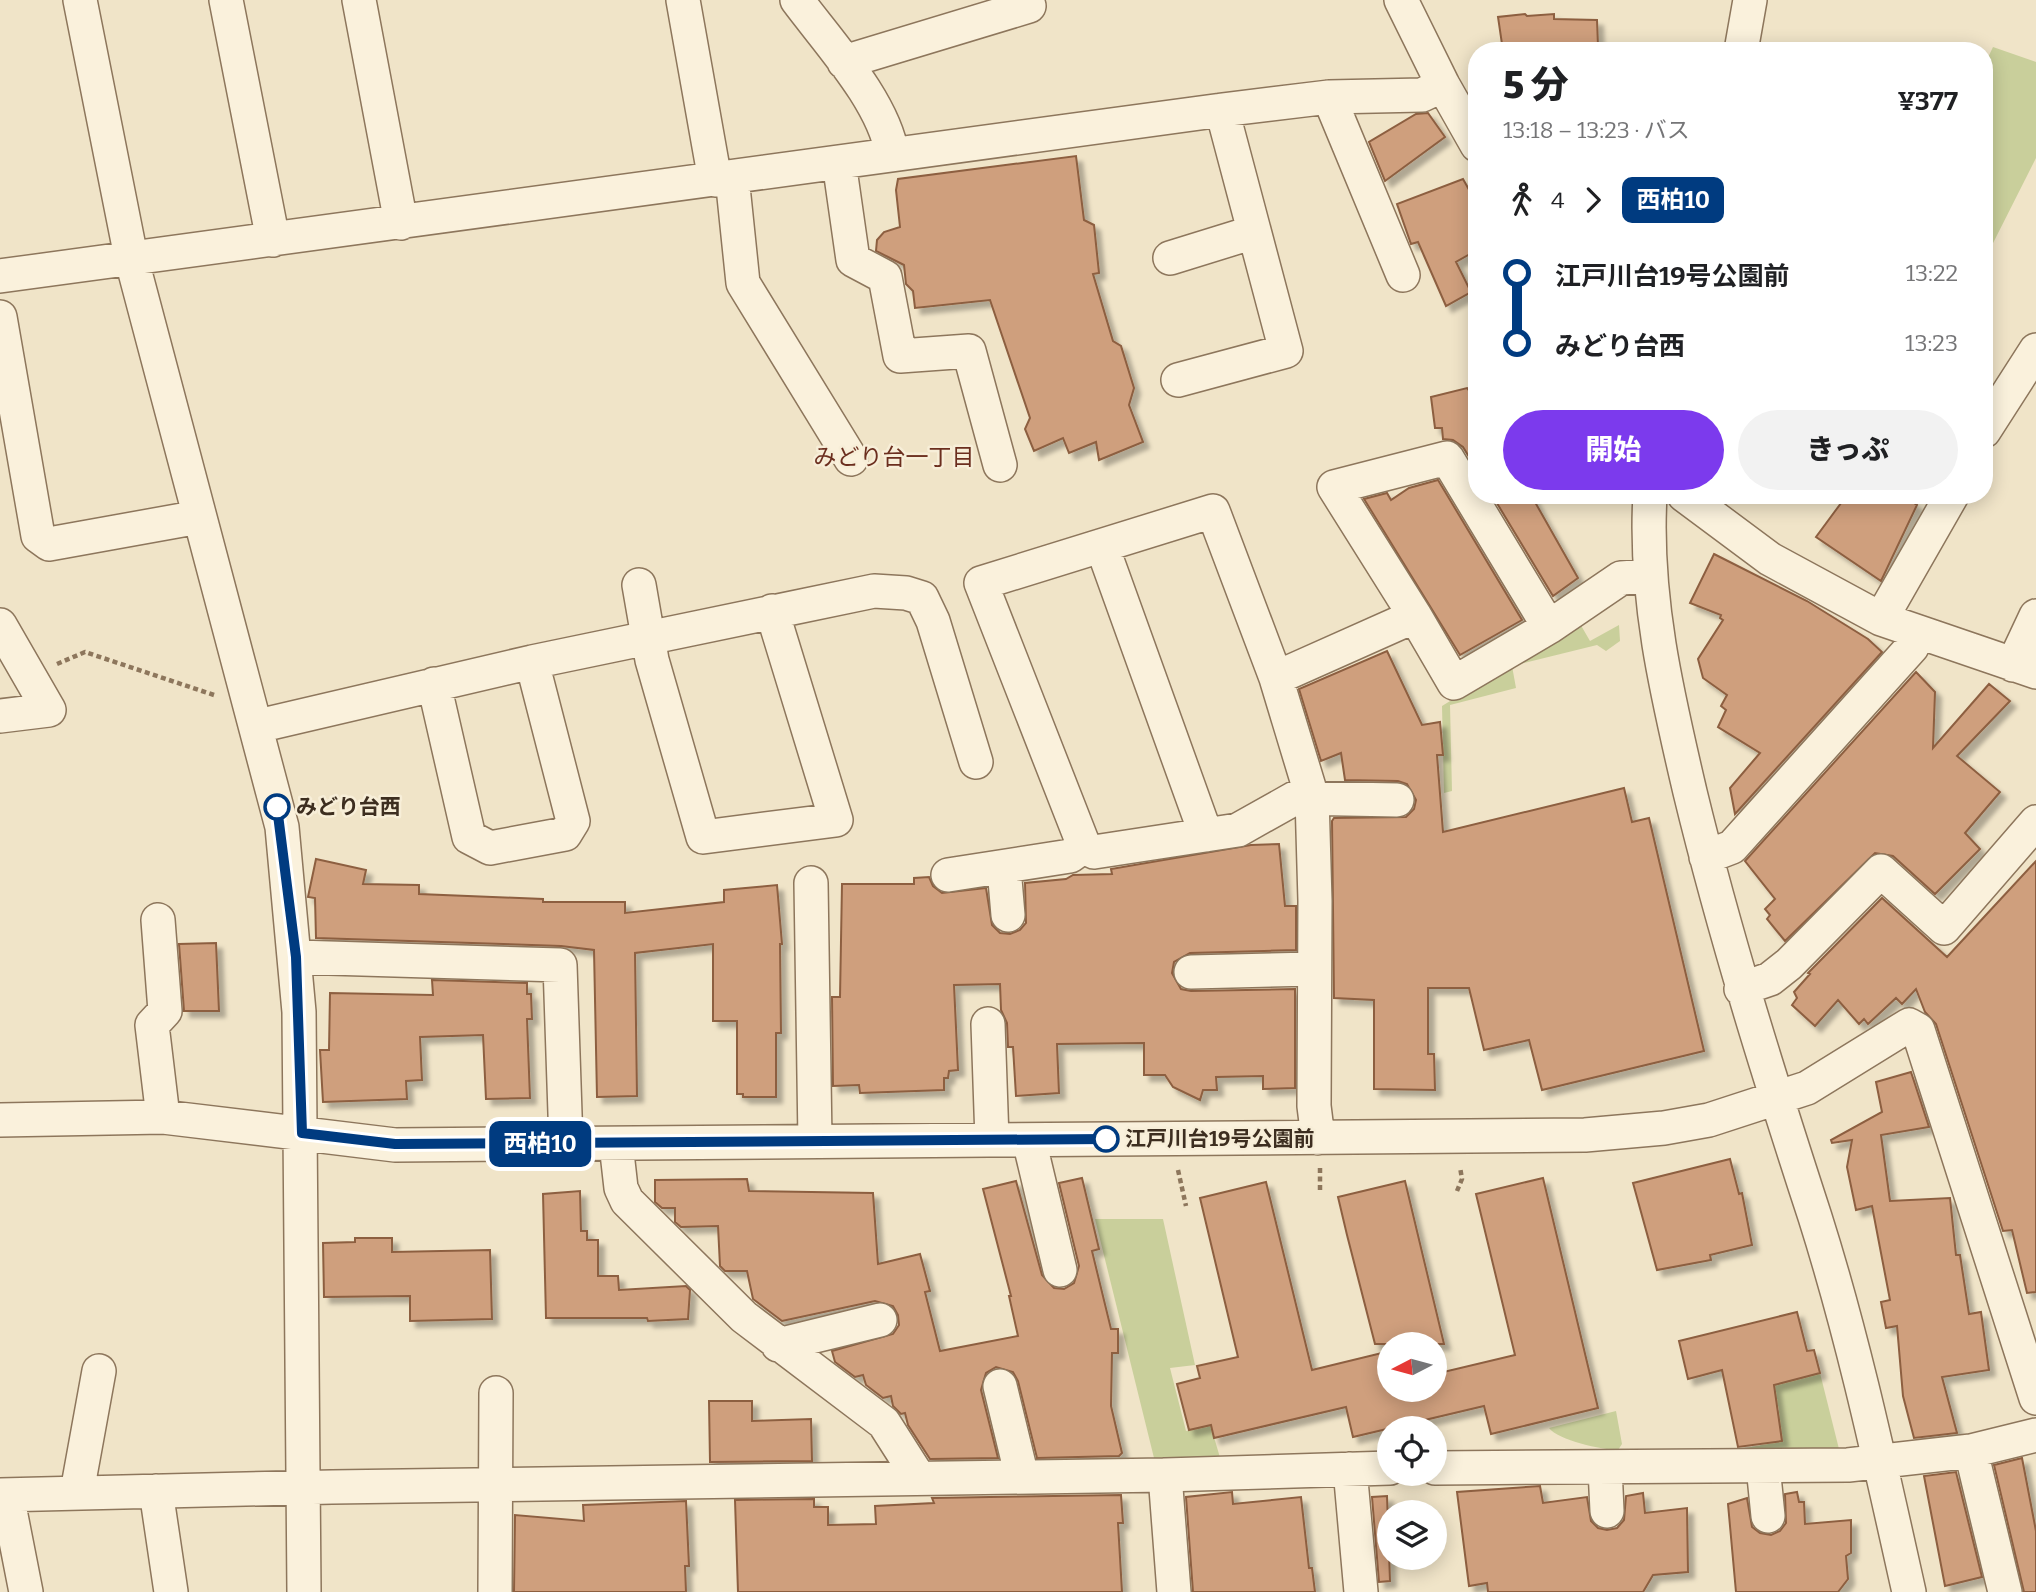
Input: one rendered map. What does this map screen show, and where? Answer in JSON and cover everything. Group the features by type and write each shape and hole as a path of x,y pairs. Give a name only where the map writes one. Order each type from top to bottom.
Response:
{"street":[{"path":"80,0 131,257 199,517 258,726 282,827 296,957 302,1133 304,1592"},
{"path":"226,0 273,240"},
{"path":"359,0 401,223"},
{"path":"683,0 723,178 743,283 851,459"},
{"path":"797,0 844,62 888,130 892,154"},
{"path":"1401,0 1468,129"},
{"path":"1743,42 1750,0"},
{"path":"844,62 1029,6"},
{"path":"0,276 1222,110 1329,97 1422,96 1443,85"},
{"path":"1329,97 1403,275"},
{"path":"1178,380 1286,351 1222,110"},
{"path":"839,162 853,260 885,278 900,356 969,351 1000,465"},
{"path":"1170,258 1254,232"},
{"path":"0,317 38,536 49,544 199,517"},
{"path":"1993,417 2036,351"},
{"path":"1468,493 1447,458 1334,487 1454,683 1549,627 1621,578 1649,576"},
{"path":"1475,504 1549,627"},
{"path":"1650,504 1649,576 1669,706 1741,989 1791,1093 1828,1263 1880,1462 1909,1592"},
{"path":"1696,504 1770,559 1881,619 2025,669 2036,616"},
{"path":"1881,619 1947,504"},
{"path":"1319,1152 1314,1106 1315,901 1312,797 1276,678 1213,511 981,583 1084,846 1094,852 1238,830 1295,798 1312,797 1397,800"},
{"path":"1102,546 1206,835"},
{"path":"639,585 648,638 703,836 836,820 772,611"},
{"path":"258,726 532,662 874,591 906,593 922,598 933,621 976,762"},
{"path":"1276,678 1415,616"},
{"path":"0,625 49,710 0,716"},
{"path":"1706,858 1732,847 1912,647 1919,632"},
{"path":"434,684 469,837 490,848 565,834 573,821 532,662"},
{"path":"1741,989 1770,979 1789,964 1881,871 1944,929 2036,822"},
{"path":"948,874 1004,868 1070,856 1084,846"},
{"path":"1004,868 1008,915"},
{"path":"811,883 815,1141"},
{"path":"158,920 164,1011 152,1025 163,1117"},
{"path":"296,957 560,965 566,1143"},
{"path":"1191,972 1313,969"},
{"path":"988,1024 992,1140"},
{"path":"0,1120 163,1117 395,1144 1029,1140 1319,1152 1639,1131 1709,1119 1791,1093 1909,1025 1917,1030 2036,1398"},
{"path":"1029,1140 1060,1270"},
{"path":"617,1143 621,1188 627,1201 744,1317 884,1423 919,1478"},
{"path":"778,1345 880,1320"},
{"path":"77,1492 99,1371"},
{"path":"1000,1386 1022,1477"},
{"path":"495,1592 496,1393"},
{"path":"1447,1468 1763,1466 1880,1462 1971,1451 2036,1435"},
{"path":"1971,1451 2004,1592"},
{"path":"1763,1466 1768,1516"},
{"path":"26,1592 4,1495 302,1487 1165,1475 1377,1468"},
{"path":"1605,1468 1607,1511"},
{"path":"1350,1469 1361,1592"},
{"path":"1165,1475 1174,1592"},
{"path":"156,1491 171,1592"}],"path":[{"path":"32,680 61,661 85,652 228,699 249,695"},
{"path":"1319,1152 1320,1191"},
{"path":"1178,1166 1179,1184 1186,1206"},
{"path":"1457,1191 1462,1179 1460,1167"}],"green space":[{"path":"1993,47 2036,62 2036,158 1993,243"},
{"path":"1579,622 1590,641 1619,625 1620,641 1606,651 1597,645 1512,666 1516,688 1450,705 1452,791 1444,793 1442,706"},
{"path":"1095,1219 1163,1219 1195,1365 1170,1368 1186,1431 1199,1428 1209,1420 1221,1461 1155,1462"},
{"path":"1820,1373 1841,1457 1736,1450 1782,1441 1776,1411 1779,1410 1770,1379 1796,1379"},
{"path":"1616,1411 1622,1444 1618,1450 1571,1440 1549,1428"}],"building":[{"path":"1554,14 1554,19 1597,20 1598,42 1502,42 1498,17"},
{"path":"1428,113 1445,137 1385,181 1369,142 1416,114"},
{"path":"1076,156 1084,220 1094,225 1099,273 1093,274 1113,341 1121,346 1134,388 1129,405 1143,442 1099,460 1096,442 1069,453 1063,438 1034,451 1025,429 1030,418 990,300 915,308 913,291 906,284 904,265 876,251 877,240 884,232 900,227 896,190 898,179"},
{"path":"1463,179 1468,188 1468,255 1456,262 1468,286 1468,294 1446,306 1418,242 1411,244 1397,204"},
{"path":"1468,389 1468,455 1463,447 1453,440 1443,439 1442,428 1435,428 1431,397"},
{"path":"1438,480 1522,620 1460,655 1364,499 1387,493 1391,500 1409,488"},
{"path":"1497,504 1536,504 1578,578 1553,596"},
{"path":"1840,504 1917,505 1881,581 1816,537"},
{"path":"1714,554 1807,601 1868,639 1882,652 1735,814 1730,788 1760,753 1718,727 1726,710 1721,706 1727,695 1703,678 1698,659 1723,620 1721,615 1690,603"},
{"path":"1387,651 1422,725 1440,722 1443,755 1437,755 1443,832 1624,788 1632,822 1649,818 1704,1051 1542,1090 1529,1040 1484,1050 1469,988 1428,988 1428,1054 1434,1054 1435,1090 1374,1089 1374,1000 1334,998 1332,821 1334,818 1406,817 1414,809 1416,800 1407,784 1398,781 1345,780 1341,753 1321,761 1299,689"},
{"path":"1916,672 1935,692 1933,748 1989,684 2010,701 1957,756 2000,792 1965,833 1980,849 1935,894 1893,856 1875,853 1785,941 1767,919 1770,915 1765,909 1775,899 1745,861"},
{"path":"1279,844 1285,906 1296,906 1296,950 1190,953 1174,962 1172,973 1181,989 1191,991 1295,989 1295,1088 1263,1089 1263,1076 1216,1077 1217,1090 1203,1090 1200,1100 1173,1087 1165,1075 1144,1075 1144,1043 1057,1044 1059,1093 1016,1096 1013,1047 1008,1047 1007,1023 1001,1010 1000,984 954,985 958,1070 949,1071 948,1078 944,1078 944,1090 860,1093 859,1085 833,1086 832,997 840,997 842,884 914,884 914,878 929,877 933,886 942,893 986,888 992,925 1000,933 1010,934 1020,930 1026,923 1025,883 1066,879 1073,875 1112,874 1111,869 1251,845"},
{"path":"316,859 366,870 363,884 419,885 419,894 543,899 543,902 625,902 625,913 724,902 724,890 777,885 782,944 781,1033 776,1033 776,1097 743,1097 743,1094 737,1094 737,1021 713,1021 713,944 635,953 637,1096 597,1097 594,950 561,946 316,938 315,898 308,897"},
{"path":"2036,861 2036,1292 2027,1293 2012,1230 2003,1231 1936,1024 1925,1012 1916,989 1902,1004 1896,998 1868,1024 1864,1019 1859,1024 1838,1000 1815,1026 1792,1005 1797,998 1794,992 1810,974 1808,973 1882,898 1947,957"},
{"path":"216,943 219,1011 184,1011 179,944"},
{"path":"432,980 527,983 527,994 531,994 532,1019 527,1019 530,1098 486,1099 483,1035 420,1037 422,1080 406,1081 407,1099 323,1102 320,1050 329,1050 330,993 433,995"},
{"path":"1911,1072 1929,1127 1881,1135 1890,1201 1950,1198 1956,1255 1960,1255 1969,1314 1981,1312 1989,1370 1942,1377 1957,1433 1914,1438 1903,1396 1897,1326 1886,1328 1881,1302 1890,1300 1872,1206 1856,1210 1847,1167 1852,1140 1832,1143 1831,1140 1882,1112 1876,1082"},
{"path":"1730,1159 1739,1194 1742,1193 1752,1245 1710,1255 1711,1260 1657,1270 1633,1183"},
{"path":"1082,1178 1099,1249 1092,1251 1111,1329 1118,1329 1118,1353 1112,1353 1111,1406 1122,1453 1119,1456 1037,1458 1018,1381 1013,1372 996,1367 986,1373 981,1390 998,1458 930,1459 908,1425 905,1413 901,1414 893,1406 891,1396 883,1398 866,1385 863,1375 855,1377 835,1362 832,1351 893,1334 899,1325 893,1306 875,1301 782,1321 753,1299 747,1271 725,1271 720,1266 718,1226 681,1227 675,1222 675,1208 662,1208 655,1202 655,1180 747,1179 749,1191 873,1193 878,1264 920,1254 930,1291 925,1292 940,1351 1018,1336 1011,1296 983,1189 1016,1181 1042,1275 1054,1288 1064,1289 1074,1283 1079,1266 1059,1183"},
{"path":"1543,1178 1598,1408 1491,1434 1484,1406 1442,1416 1377,1416 1377,1431 1353,1437 1346,1407 1214,1438 1211,1425 1189,1430 1177,1384 1200,1378 1197,1366 1238,1357 1200,1198 1266,1182 1312,1370 1377,1354 1377,1402 1447,1402 1447,1371 1515,1355 1476,1194"},
{"path":"1405,1181 1441,1332 1377,1332 1375,1344 1338,1197"},
{"path":"580,1191 581,1231 587,1231 587,1240 598,1240 598,1276 618,1276 619,1290 686,1286 690,1290 688,1319 648,1321 647,1318 546,1318 543,1194"},
{"path":"355,1238 392,1238 392,1252 490,1250 492,1319 410,1321 410,1296 324,1297 323,1243 355,1242"},
{"path":"1797,1312 1807,1351 1814,1350 1820,1373 1774,1385 1782,1441 1738,1447 1722,1370 1688,1379 1679,1341"},
{"path":"709,1401 752,1401 752,1421 811,1419 812,1461 710,1462"},
{"path":"2022,1458 2036,1531 2036,1592 2024,1592 1994,1465"},
{"path":"1956,1472 1982,1577 1945,1586 1924,1476"},
{"path":"1540,1486 1543,1503 1587,1497 1591,1521 1598,1528 1607,1530 1617,1528 1624,1520 1626,1496 1643,1493 1645,1513 1687,1508 1688,1572 1653,1575 1643,1592 1488,1592 1487,1583 1469,1586 1457,1492"},
{"path":"1232,1492 1233,1504 1301,1497 1309,1568 1312,1568 1315,1592 1193,1592 1186,1497"},
{"path":"1797,1492 1799,1502 1804,1502 1805,1524 1851,1520 1851,1553 1846,1556 1848,1579 1838,1592 1736,1592 1728,1504 1747,1498 1752,1527 1760,1533 1771,1535 1780,1531 1786,1523 1785,1494"},
{"path":"1121,1495 1123,1523 1118,1523 1122,1592 738,1592 735,1500 814,1499 814,1507 828,1507 828,1525 876,1524 875,1506 934,1503 932,1498"},
{"path":"1387,1496 1387,1500 1377,1500 1377,1558 1372,1497"},
{"path":"686,1501 689,1566 685,1566 686,1592 514,1592 515,1515 584,1521 583,1505"},
{"path":"1378,1570 1390,1570 1390,1581 1379,1582"}],"bus line":[{"name":"西柏10","path":"277,807 282,827 296,957 302,1133 395,1144 1106,1139"}],"place":[{"name":"みどり台西","path":"277,807"},
{"name":"江戸川台19号公園前","path":"1106,1139"}],"district":[{"name":"みどり台一丁目","path":"894,457"}]}
